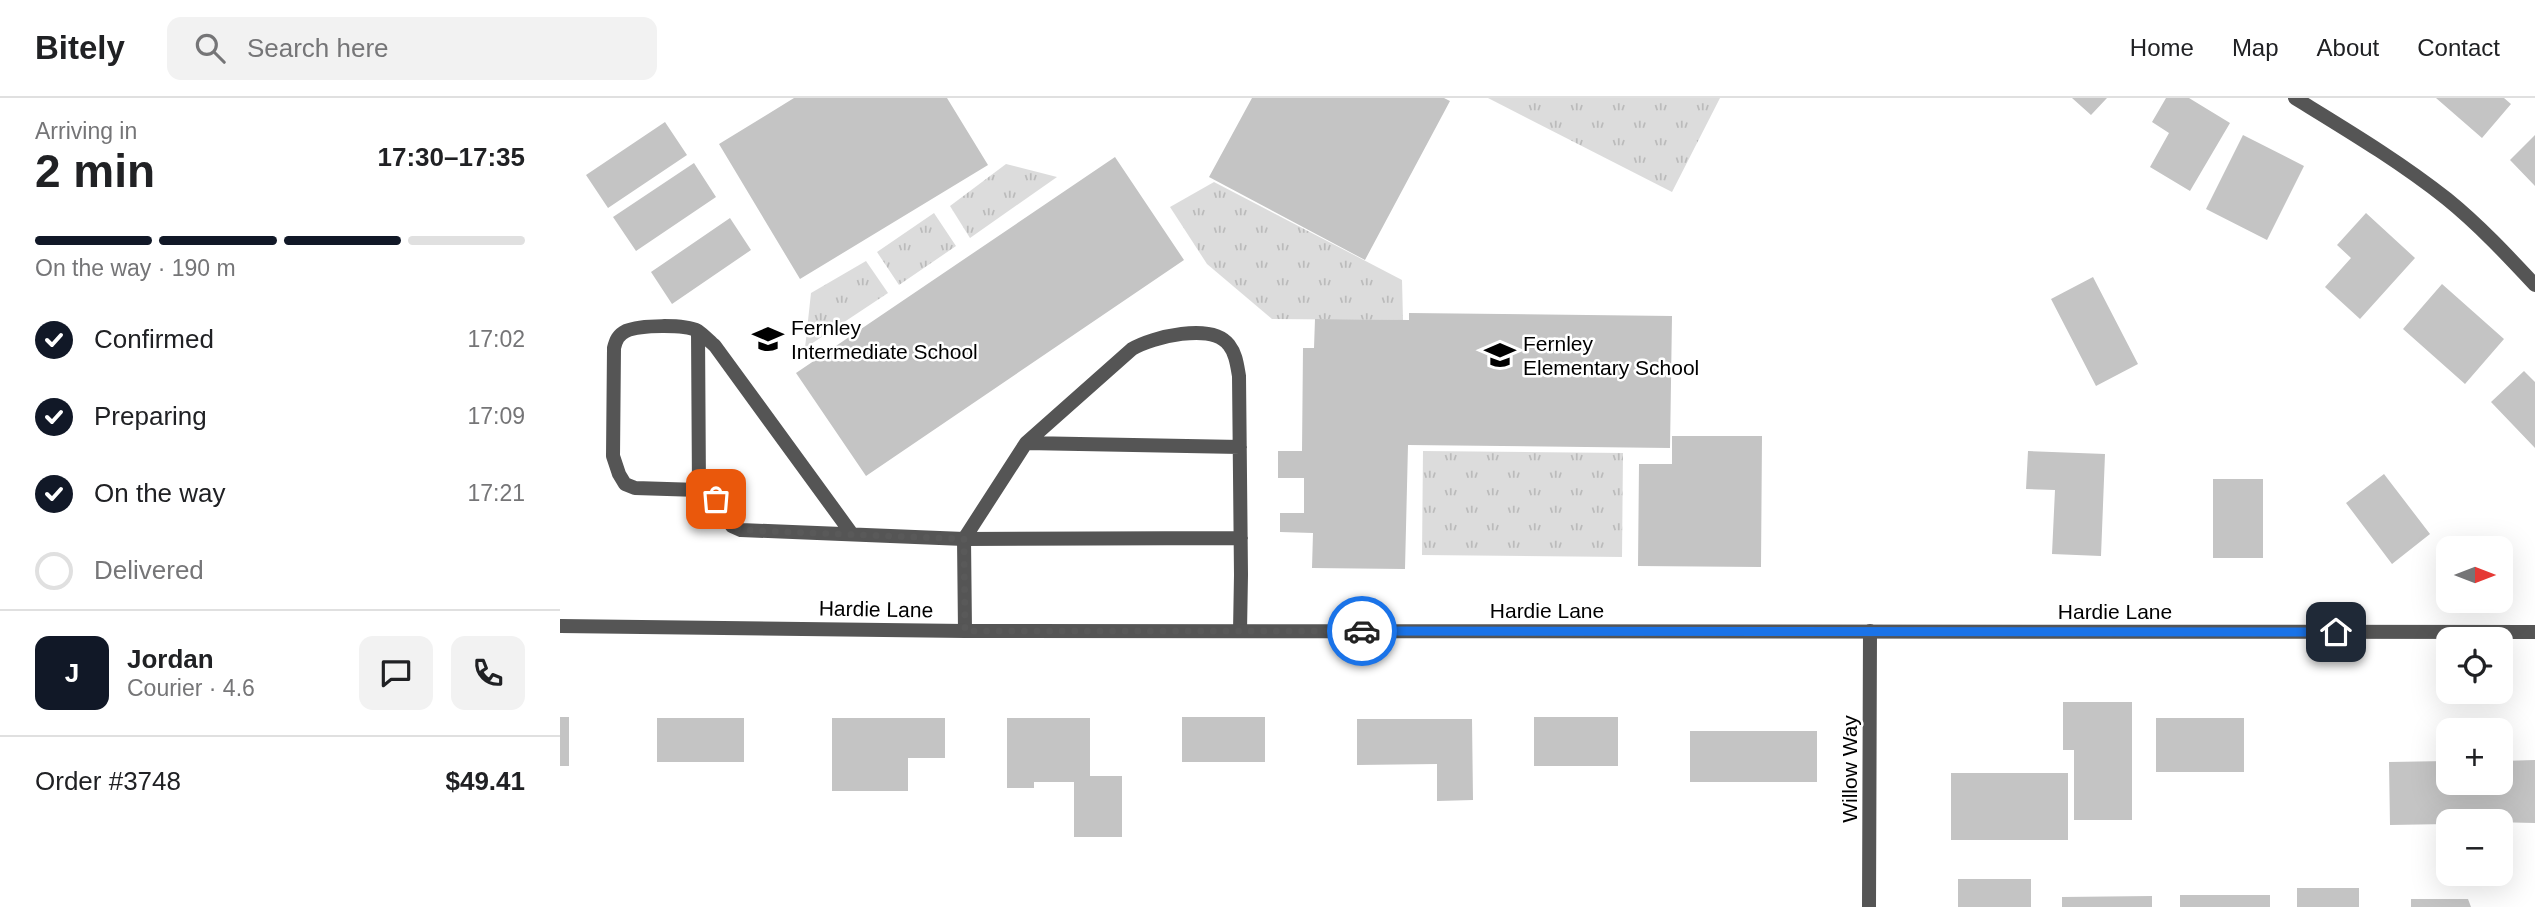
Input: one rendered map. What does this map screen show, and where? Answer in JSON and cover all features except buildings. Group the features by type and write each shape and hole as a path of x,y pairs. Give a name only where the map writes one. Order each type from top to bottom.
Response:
{"street":[{"path":"2295,98 2396,161 2448,200 2501,248 2535,285"},
{"path":"852,534 715,346 698,332 683,328 642,328 625,332 617,338 614,348 613,456 625,484 635,488 699,490 710,493 732,526 741,530 964,539 1241,538"},
{"path":"698,332 699,490"},
{"path":"965,631 964,539 1026,443 1132,349 1147,340 1200,334 1218,336 1229,344 1236,358 1239,376 1240,631"},
{"path":"1026,443 1240,447"},
{"name":"Hardie Lane","path":"560,626 965,631 2535,632"},
{"name":"Willow Way","path":"1869,907 1870,631"}],"green space":[{"path":"1488,98 1720,98 1672,192"},
{"path":"1006,164 1057,177 970,238 950,206"},
{"path":"1214,182 1402,280 1403,320 1272,319 1207,264 1170,207"},
{"path":"934,213 956,246 899,285 877,252"},
{"path":"866,261 888,293 805,348 811,293"},
{"path":"1423,451 1623,453 1622,557 1422,555"}],"way so far":[{"path":"716,499 732,526 741,530 964,539 965,631 1362,631"}],"place":[{"name":"Fernley Intermediate School","path":"768,339"},
{"name":"Fernley Elementary School","path":"1500,355"}],"route":[{"path":"1362,631 2336,632"}]}
